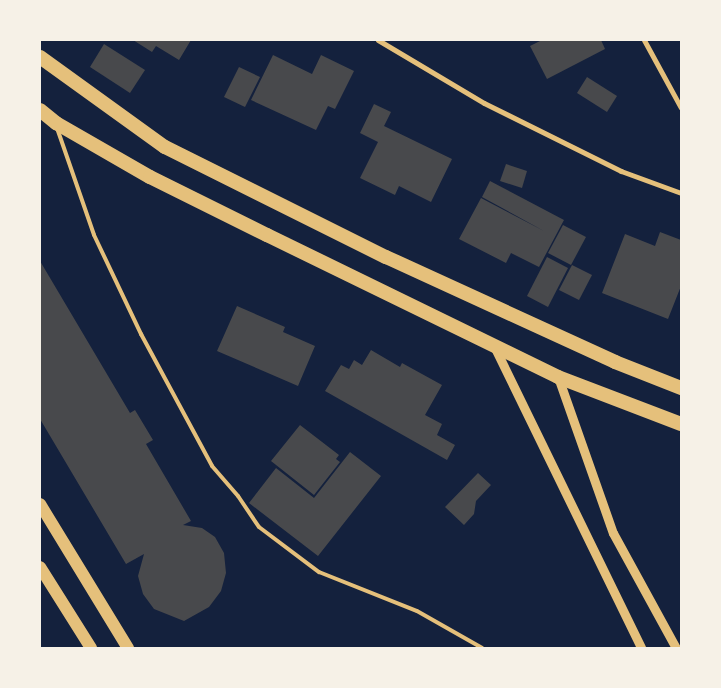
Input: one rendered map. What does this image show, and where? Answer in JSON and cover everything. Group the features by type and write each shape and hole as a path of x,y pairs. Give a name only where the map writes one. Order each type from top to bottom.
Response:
{"highway":[{"path":"40,57 165,147 386,257 615,362 681,388"},
{"path":"40,110 56,123 150,177 558,377 681,424"}],"main road":[{"path":"40,504 128,648"},
{"path":"40,567 91,648"}],"street":[{"path":"378,40 493,107 621,171 681,193"},
{"path":"644,40 681,108"},
{"path":"492,344 641,648"},
{"path":"558,377 613,533 676,648"}],"lane":[{"path":"56,123 94,234 141,334 212,466 238,496 258,527 319,572 417,611 482,648"}],"building":[{"path":"133,40 191,40 179,60 156,46 152,52"},
{"path":"542,40 601,40 605,49 547,79 530,46"},
{"path":"104,44 145,70 130,93 90,67"},
{"path":"273,55 312,74 321,55 354,71 335,109 328,106 316,130 251,100"},
{"path":"239,67 260,77 245,107 224,97"},
{"path":"587,77 617,96 607,112 577,93"},
{"path":"374,104 391,112 384,126 452,159 431,202 399,186 395,195 360,178 378,142 360,133"},
{"path":"506,164 527,171 522,188 500,181"},
{"path":"490,181 564,220 539,267 511,253 506,263 459,239 481,198 544,231 482,197"},
{"path":"563,225 586,237 571,265 548,253"},
{"path":"660,232 681,240 681,286 668,319 602,293 625,234 655,246"},
{"path":"547,257 568,268 548,307 527,296"},
{"path":"40,261 130,413 135,410 153,440 146,444 191,521 183,525 202,528 215,537 224,553 226,573 221,591 209,607 184,621 154,609 143,594 138,576 144,554 126,564 40,419"},
{"path":"572,265 592,275 579,300 559,290"},
{"path":"237,306 285,327 283,332 315,346 298,386 217,351"},
{"path":"371,350 400,367 402,363 442,385 425,415 442,424 437,435 455,445 447,460 325,391 341,365 349,369 354,360 362,365"},
{"path":"300,425 339,455 336,459 340,462 314,495 271,461"},
{"path":"350,452 381,476 318,556 249,503 276,468 314,498"},
{"path":"478,473 491,485 476,501 474,514 464,525 445,507"}]}
